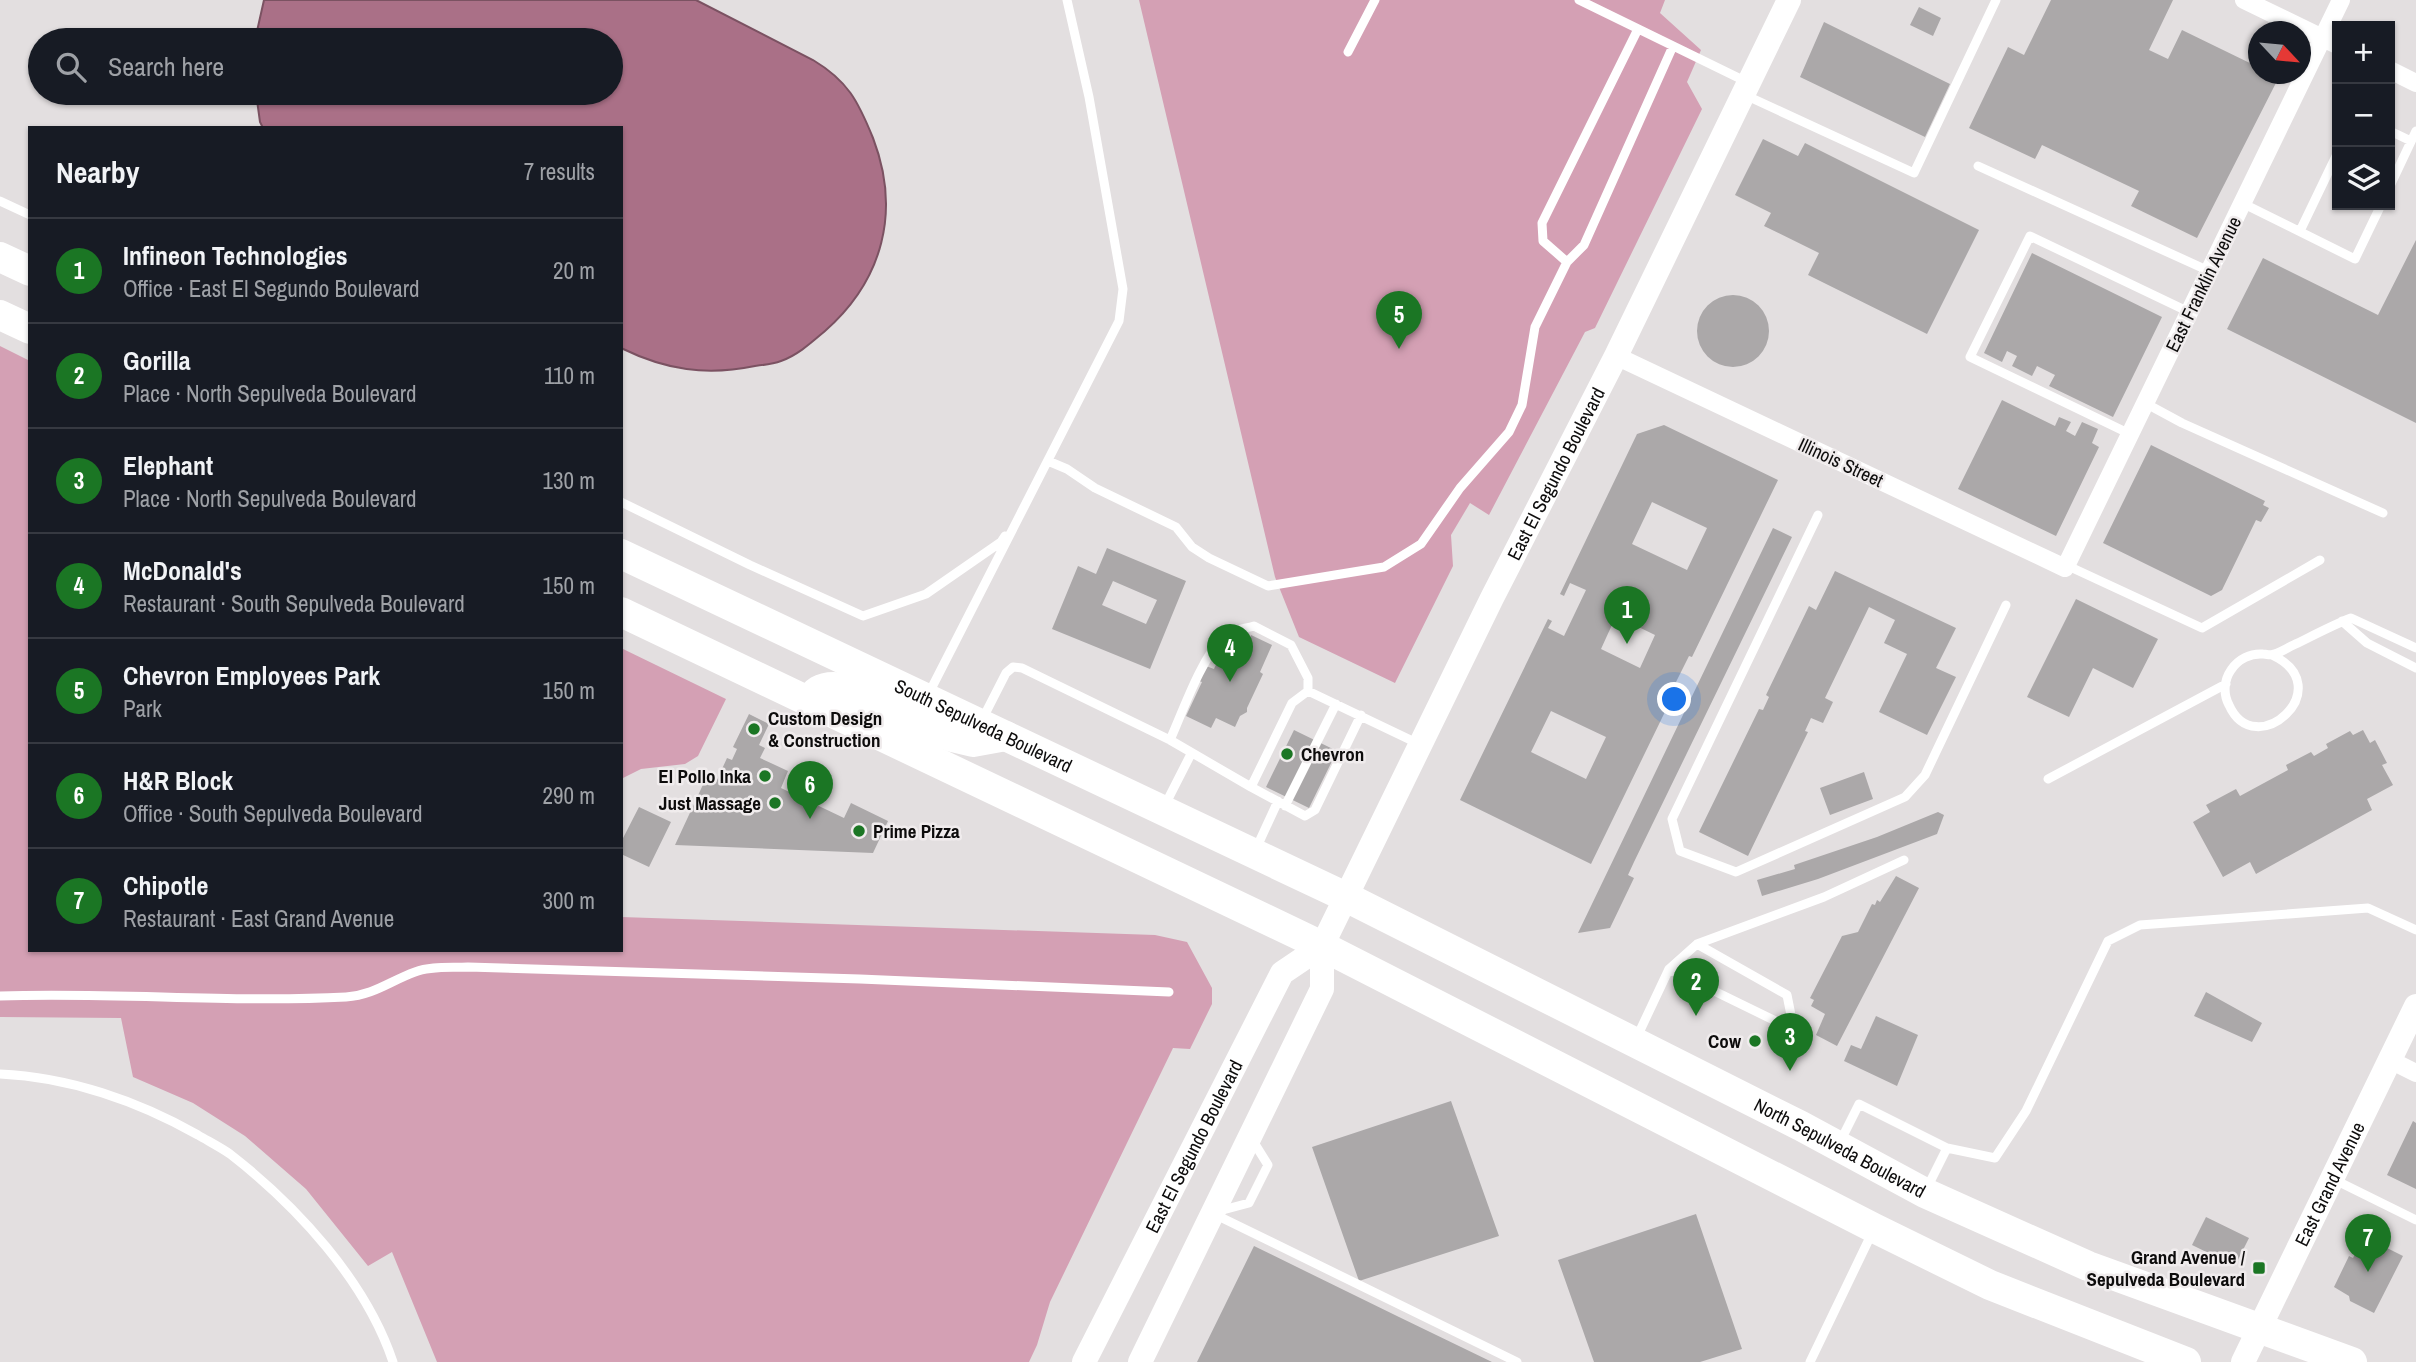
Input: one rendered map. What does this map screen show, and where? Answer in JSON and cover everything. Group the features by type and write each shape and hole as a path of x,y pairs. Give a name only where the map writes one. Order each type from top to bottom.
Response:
{"highway":[{"path":"0,257 28,270"},
{"path":"0,315 28,328"},
{"name":"South Sepulveda Boulevard","path":"623,555 1346,897"},
{"path":"623,613 1322,946 1990,1285 2186,1362"},
{"path":"809,702 823,687 834,687 952,737 973,742 993,730"},
{"name":"North Sepulveda Boulevard","path":"1346,897 1838,1146 1925,1193 2088,1266 2352,1362"}],"main road":[{"name":"East El Segundo Boulevard","path":"1140,1362 1322,989 1322,946 1492,598 1616,356 1789,0"},
{"name":"East El Segundo Boulevard","path":"1084,1362 1282,973 1322,946"},
{"name":"East Grand Avenue","path":"2243,1362 2416,1006"}],"street":[{"path":"2244,0 2330,41"},
{"name":"East Franklin Avenue","path":"2066,566 2242,203 2330,41 2341,0"},
{"path":"2395,72 2416,83"},
{"name":"Illinois Street","path":"1616,356 2066,566"},
{"path":"2390,1060 2416,1073"}],"lane":[{"path":"926,698 1119,321 1124,289 1089,97 1067,0"},
{"path":"1348,52 1375,0"},
{"path":"1579,0 1673,46 1746,88 1914,173 1996,0"},
{"path":"1567,262 1543,241 1542,223 1638,29"},
{"path":"1048,461 1067,469 1095,488 1176,527 1192,547 1209,558 1268,586 1384,567 1421,544 1460,488 1509,432 1522,405 1535,327 1567,262 1584,245 1673,46"},
{"path":"2395,175 2416,131"},
{"path":"2395,133 2411,141"},
{"path":"2300,231 2332,164"},
{"path":"1978,166 2209,271"},
{"path":"0,201 28,214"},
{"path":"2242,203 2355,259 2379,210"},
{"path":"2130,434 1970,357 2030,236 2189,312"},
{"path":"2145,403 2182,423 2383,513"},
{"path":"623,503 863,616 926,594 1001,542 1016,522"},
{"path":"1818,515 1672,819 1680,851 1736,872 1905,797 1925,775 2006,605"},
{"path":"2066,566 2202,628 2320,560"},
{"path":"2272,655 2347,620 2416,648"},
{"path":"2347,620 2367,643 2416,668"},
{"path":"1170,740 1211,653 1225,635 1235,631 1254,626 1291,645 1308,678 1308,691"},
{"path":"2254,654 2272,655 2282,660 2295,677 2298,688 2296,699 2292,710 2284,718 2264,726 2253,726 2242,721 2230,709 2225,684 2232,668 2238,662 2254,654"},
{"path":"993,730 1006,673 1013,667 1022,668 1170,740 1305,816 1315,810 1361,715"},
{"path":"2048,779 2225,684"},
{"path":"1308,691 1420,745"},
{"path":"1251,787 1292,703 1308,691"},
{"path":"1254,853 1336,704"},
{"path":"1163,810 1191,754"},
{"path":"1634,1042 1670,969 1697,944 1824,897 1903,860"},
{"path":"1838,1146 1859,1104 1947,1148 1995,1158 2026,1111 2108,941 2140,925 2368,908 2416,930"},
{"path":"1670,969 1794,1030 1787,995 1697,944"},
{"path":"0,996 52,994 291,999 350,996 378,991 415,972 432,968 468,967 1169,992"},
{"path":"0,1074 20,1075 103,1092 173,1121 229,1154 282,1200 337,1258 384,1334 393,1362"},
{"path":"1925,1193 1947,1148"},
{"path":"2332,1179 2416,1220"},
{"path":"1213,1213 1517,1362"},
{"path":"1810,1362 1874,1228"}],"shaded area":[{"path":"264,0 696,0 813,60 835,76 850,93 873,138 885,192 881,243 873,267 861,290 845,311 810,344 781,361 737,369 703,370 670,366 638,356 623,349 623,126 262,126 258,105 623,105 623,28 258,28"},
{"path":"1139,0 1665,0 1660,13 1701,50 1687,82 1702,109 1595,328 1585,332 1489,515 1470,503 1451,535 1453,566 1395,683 1299,637 1275,577"},
{"path":"0,346 28,360 28,952 623,952 623,917 1155,935 1187,942 1212,988 1212,1004 1190,1049 1173,1048 1050,1302 1029,1362 437,1362 392,1252 368,1266 306,1189 245,1136 193,1103 133,1077 121,1018 0,1017"},
{"path":"623,649 726,699 698,756 685,764 641,769 623,778"}],"building":[{"path":"2051,0 2173,0 2149,50 2168,59 2182,30 2248,62 2248,84 2275,84 2197,238 2131,206 2139,191 2042,145 2035,159 1969,128 2008,47 2024,55"},
{"path":"1919,7 1941,18 1933,36 1910,25"},
{"path":"1824,22 1950,84 1925,137 1800,77"},
{"path":"1763,139 1798,156 1805,143 1979,230 1927,334 1808,275 1819,253 1764,226 1771,213 1735,195"},
{"path":"2416,240 2416,423 2227,329 2263,258 2378,315"},
{"path":"2032,253 2162,317 2113,417 2049,386 2055,375 2037,366 2032,376 2012,366 2017,356 2007,351 2002,362 1984,353"},
{"path":"1726,295 1740,295 1759,305 1769,324 1769,338 1759,357 1740,367 1726,367 1707,357 1697,338 1697,324 1707,305"},
{"path":"2002,400 2055,426 2059,417 2071,422 2066,431 2075,436 2082,422 2098,429 2092,443 2099,447 2056,536 1958,489"},
{"path":"1664,425 1778,480 1692,657 1689,656 1676,682 1679,683 1591,864 1460,800 1548,619 1552,621 1548,628 1564,636 1586,590 1570,583 1564,596 1560,594 1637,434","holes":["1652,502 1707,528 1687,570 1632,544","1616,616 1655,635 1640,668 1601,649","1551,711 1606,737 1586,779 1531,752"]},
{"path":"2151,445 2265,501 2263,505 2269,508 2261,522 2256,520 2222,590 2211,596 2103,543"},
{"path":"1773,528 1792,537 1634,862 1628,875 1634,878 1610,928 1578,933"},
{"path":"1107,548 1186,581 1150,669 1052,629 1078,566 1096,574","holes":["1113,581 1157,600 1146,624 1102,605"]},
{"path":"1835,571 1956,628 1936,668 1956,677 1927,735 1879,712 1907,654 1884,643 1895,620 1869,607 1825,698 1833,702 1823,723 1811,718 1805,731 1808,732 1748,856 1699,832 1759,709 1763,710 1769,697 1766,695 1809,606 1816,610"},
{"path":"2076,599 2158,639 2133,688 2093,668 2069,717 2027,697"},
{"path":"1251,635 1272,645 1247,712 1240,716 1235,727 1216,718 1211,728 1186,716 1202,682 1199,681 1206,666 1214,669 1226,642 1233,640 1246,646"},
{"path":"749,714 769,724 759,745 765,748 760,758 788,771 781,788 844,818 851,803 888,821 873,853 675,845 707,776 717,780 727,758 732,760 737,749 733,747"},
{"path":"1294,730 1337,751 1309,808 1266,787"},
{"path":"2363,730 2370,743 2375,740 2387,763 2382,765 2393,785 2367,799 2372,810 2256,874 2250,862 2223,877 2193,822 2210,812 2206,805 2236,789 2240,796 2288,770 2286,765 2311,752 2314,756 2328,748 2326,744 2350,731 2353,735"},
{"path":"1864,772 1873,799 1830,815 1820,788"},
{"path":"639,807 671,822 649,867 623,855 623,838"},
{"path":"1938,812 1944,815 1937,834 1818,879 1762,896 1757,880 1795,869 1794,865 1877,837"},
{"path":"1896,876 1919,888 1837,1046 1816,1035 1825,1014 1811,1006 1814,1000 1810,998 1842,936 1858,932 1872,904 1875,905 1877,900 1880,902"},
{"path":"2206,992 2262,1023 2252,1042 2194,1016"},
{"path":"1876,1016 1918,1035 1897,1086 1844,1061 1851,1045 1861,1049"},
{"path":"1451,1101 1499,1236 1359,1281 1312,1147"},
{"path":"2413,1121 2416,1123 2416,1189 2387,1175"},
{"path":"1696,1214 1742,1349 1700,1362 1594,1362 1558,1260"},
{"path":"2206,1217 2249,1238 2235,1266 2192,1245"},
{"path":"2362,1241 2375,1248 2377,1243 2403,1256 2374,1313 2350,1301 2349,1296 2334,1287 2349,1256 2353,1258"},
{"path":"1254,1246 1399,1317 1492,1362 1197,1362"}],"place":[{"name":"Chevron Employees Park","path":"1399,349"},
{"name":"Infineon Technologies","path":"1627,644"},
{"name":"McDonald's","path":"1230,682"},
{"name":"Custom Design & Construction","path":"754,729"},
{"name":"Chevron","path":"1287,754"},
{"name":"El Pollo Inka","path":"765,776"},
{"name":"Just Massage","path":"775,803"},
{"name":"H&R Block","path":"810,819"},
{"name":"Prime Pizza","path":"859,831"},
{"name":"Gorilla","path":"1696,1016"},
{"name":"Cow","path":"1755,1041"},
{"name":"Elephant","path":"1790,1071"},
{"name":"Grand Avenue / Sepulveda Boulevard","path":"2259,1268"},
{"name":"Chipotle","path":"2368,1272"}]}
